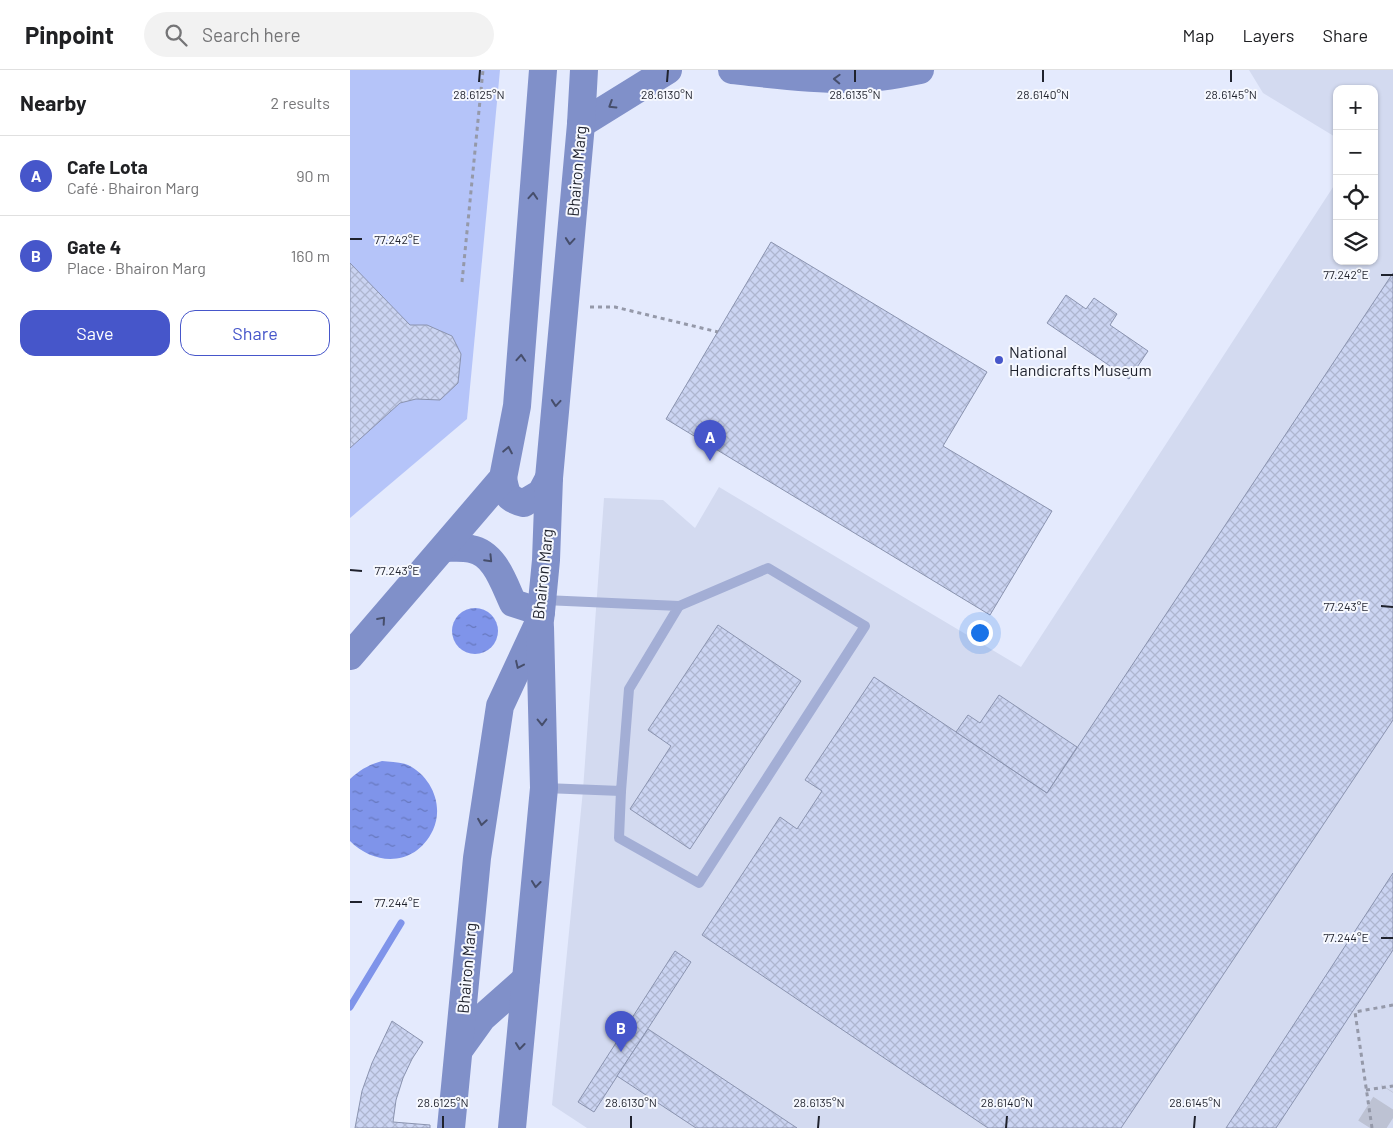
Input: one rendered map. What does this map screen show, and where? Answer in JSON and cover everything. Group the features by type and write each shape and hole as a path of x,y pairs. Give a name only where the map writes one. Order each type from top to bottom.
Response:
{"main road":[{"path":"543,70 517,406 503,478 506,493 512,500 524,503 541,493 549,478"},
{"path":"581,124 668,70"},
{"path":"732,70 809,78 845,79 885,76 920,70"},
{"name":"Bhairon Marg","path":"451,1128 477,858 500,706 541,611 546,560 549,478 585,73"},
{"path":"350,656 503,478"},
{"path":"444,548 471,548 482,552 493,563 513,603 541,611 544,788 512,1128"},
{"path":"458,1052 482,1018 526,979"}],"lane":[{"path":"541,611 679,606 768,568 865,626 699,883 619,838 629,689 679,606"},
{"path":"544,788 621,791"}],"path":[{"path":"462,282 483,70"},
{"path":"564,307 614,307 718,332"},
{"path":"1372,1128 1355,1012 1393,1005"},
{"path":"1366,1090 1393,1086"}],"shaded area":[{"path":"350,70 500,70 467,419 350,518"},
{"path":"1249,70 1393,70 1393,1128 587,1128 552,1105 583,790 604,498 663,500 695,528 719,487 1021,667 1333,187 1333,265 1378,265 1378,85 1333,85 1333,136 1263,93"}],"water":[{"path":"480,608 492,614 497,622 497,640 492,648 484,653 470,654 458,648 453,640 452,626 458,614 466,609"},
{"path":"382,761 405,764 416,770 424,777 434,793 436,802 436,821 426,842 417,851 395,859 372,855 350,841 350,779 372,764"}],"building":[{"path":"771,242 987,372 943,446 1052,511 990,615 666,419"},
{"path":"350,263 410,325 427,325 452,336 461,354 458,383 440,400 416,399 400,403 350,448"},
{"path":"1393,273 1393,720 1121,1128 988,1128 702,935 780,817 797,829 822,791 805,780 874,677 1047,793"},
{"path":"1066,295 1086,309 1094,298 1117,314 1110,325 1148,351 1129,379 1047,323"},
{"path":"718,625 801,681 690,849 630,809 671,746 648,730"},
{"path":"999,695 1077,747 1047,793 956,732 968,715 980,723"},
{"path":"1393,873 1393,950 1276,1128 1226,1128"},
{"path":"675,951 691,962 594,1112 578,1102"},
{"path":"392,1021 423,1042 403,1078 396,1100 393,1122 430,1125 430,1128 355,1128 362,1091 372,1063"},
{"path":"648,1029 797,1128 696,1128 617,1076"}],"waterway":[{"path":"350,1007 401,923"}],"tunnel":[{"path":"1370,1128 1393,1092"}],"place":[{"name":"National Handicrafts Museum","path":"999,360"},
{"name":"Cafe Lota","path":"710,461"},
{"name":"Gate 4","path":"621,1052"}]}
